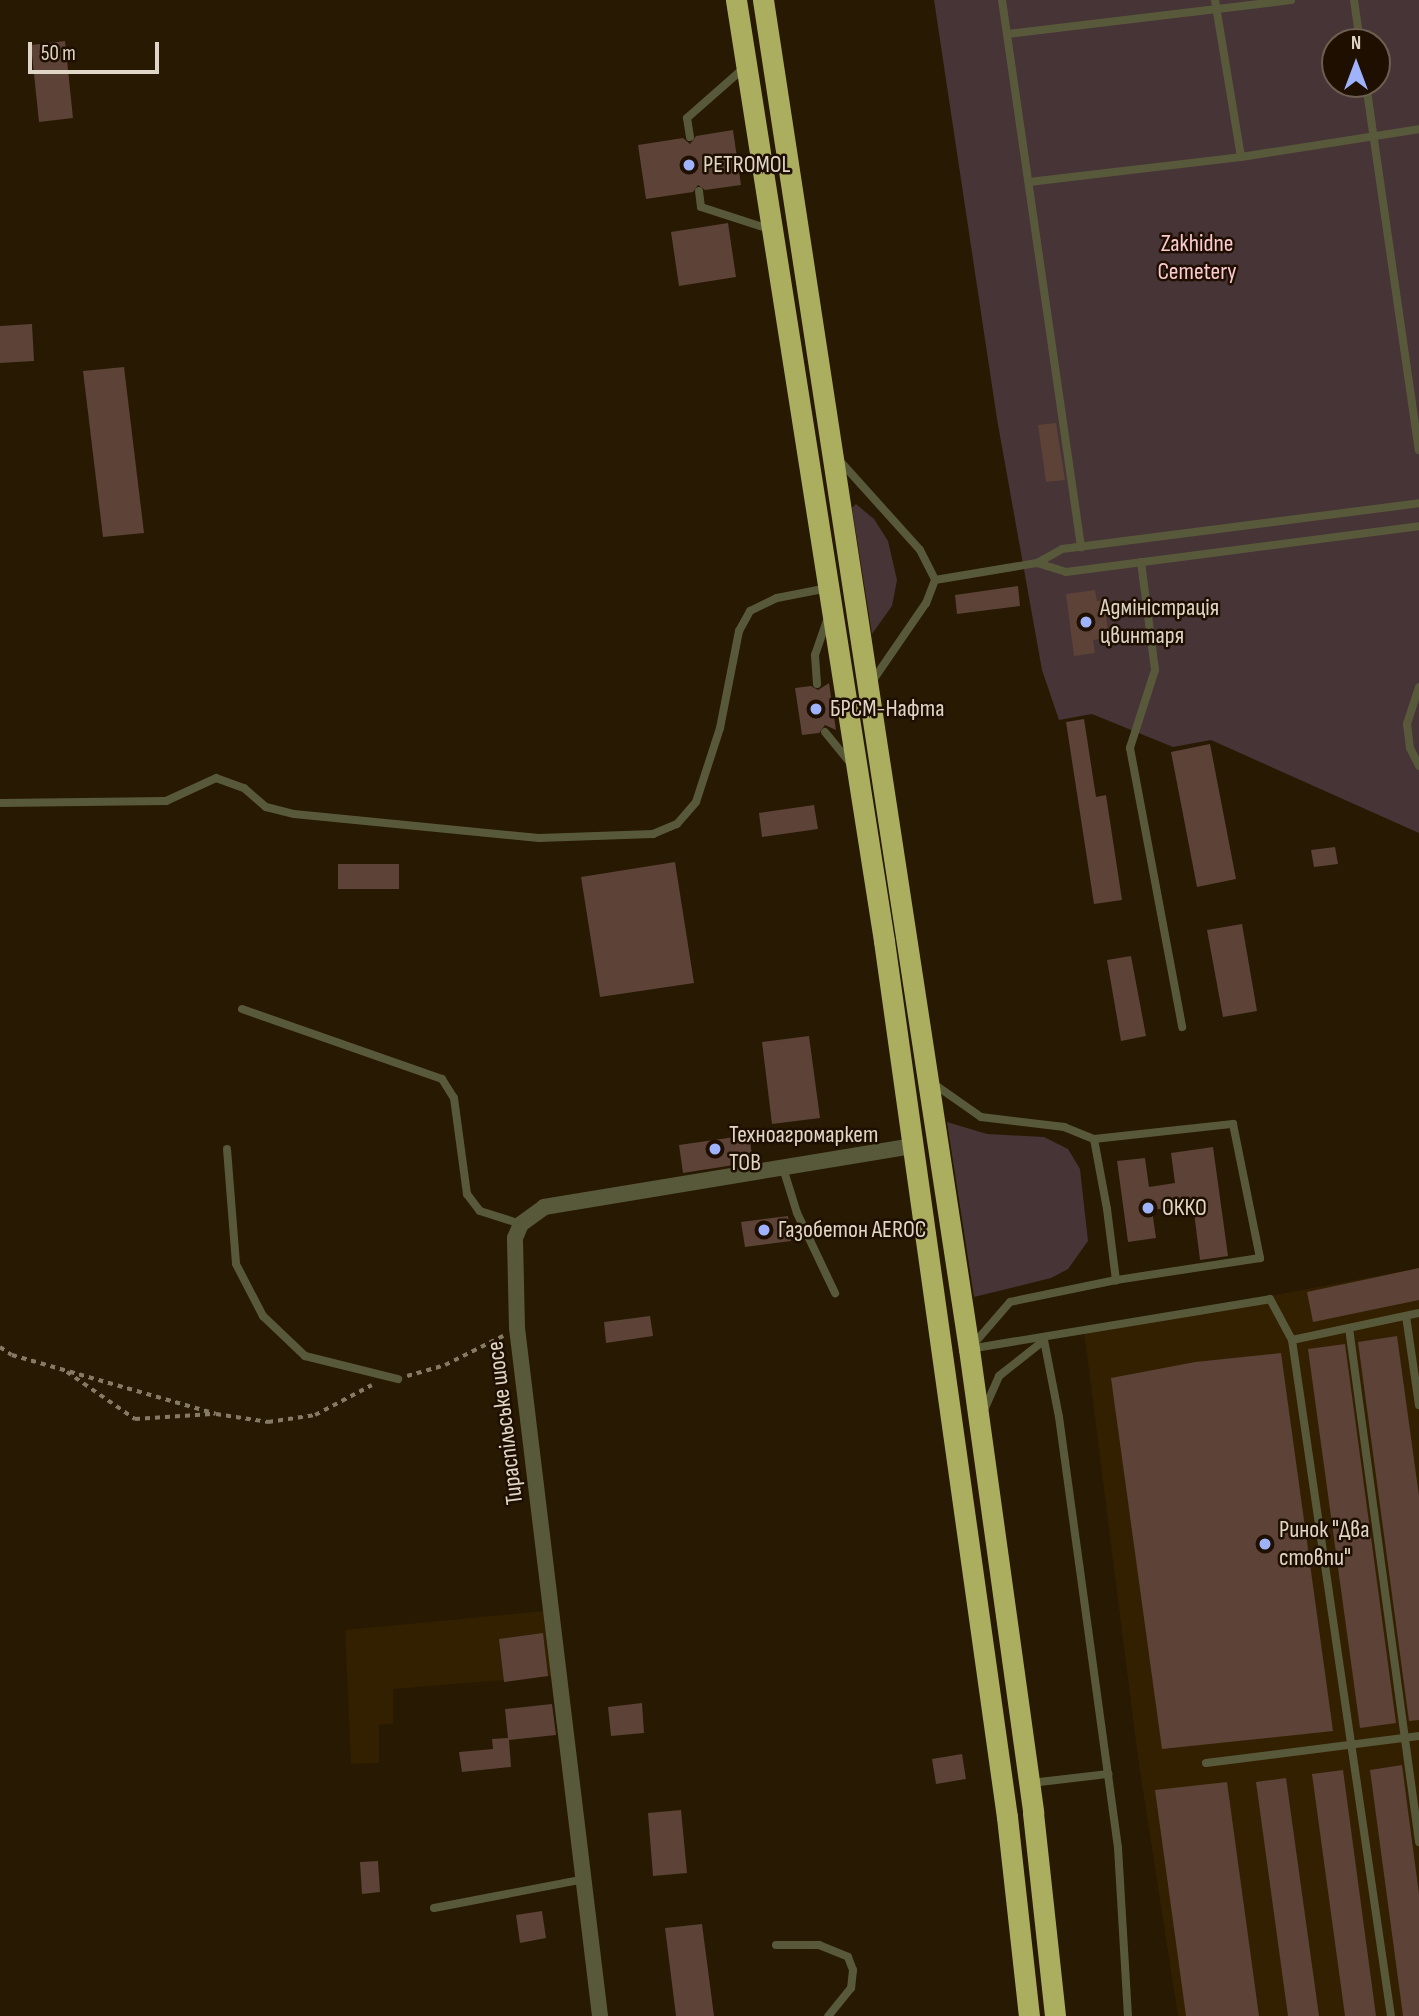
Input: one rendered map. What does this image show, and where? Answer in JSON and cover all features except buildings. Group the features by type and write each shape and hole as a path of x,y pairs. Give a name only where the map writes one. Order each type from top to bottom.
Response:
{"highway":[{"path":"736,0 857,771 912,1146 1007,1817 1029,2016"},
{"path":"763,0 970,1349 1029,1784 1055,2016"}],"street":[{"path":"521,1224 544,1207 912,1146"},
{"name":"Тираспільське шосе","path":"521,1224 514,1238 517,1328 600,2016"}],"lane":[{"path":"1002,0 1081,547"},
{"path":"1007,34 1216,5 1291,0"},
{"path":"1354,0 1358,28"},
{"path":"1216,5 1241,157"},
{"path":"690,137 687,118 747,66"},
{"path":"1368,98 1419,450"},
{"path":"1028,182 1241,157 1419,129"},
{"path":"699,191 701,207 770,229"},
{"path":"833,453 920,550 935,580 926,603 869,685"},
{"path":"935,580 1037,563 1062,549 1419,503"},
{"path":"1037,563 1066,572 1419,526"},
{"path":"1141,562 1155,670 1130,748 1182,1027"},
{"path":"0,803 166,801 216,778 244,788 266,807 294,814 539,838 653,834 677,824 696,802 720,729 739,631 750,611 777,598 830,598 815,654 817,684"},
{"path":"1419,687 1407,724 1410,748 1419,766"},
{"path":"825,732 857,771"},
{"path":"242,1009 442,1079 454,1098 467,1194 480,1211 521,1224"},
{"path":"930,1081 981,1116 1064,1127 1094,1139 1233,1124 1260,1258 1116,1280 1010,1302 970,1349"},
{"path":"1094,1139 1116,1280"},
{"path":"228,1149 236,1264 263,1316 305,1356 398,1379"},
{"path":"783,1168 797,1213 835,1293"},
{"path":"970,1349 1044,1340 1270,1298 1292,1340 1391,2016"},
{"path":"1292,1340 1419,1313"},
{"path":"1406,1316 1419,1405"},
{"path":"1349,1328 1402,1738 1419,1842"},
{"path":"979,1421 999,1376 1044,1340"},
{"path":"1044,1340 1059,1417 1118,1848 1128,2016"},
{"path":"1206,1763 1419,1736"},
{"path":"1029,1784 1108,1774"},
{"path":"434,1908 584,1879"},
{"path":"776,1945 819,1945 848,1957 853,1970 851,1988 828,2016"}],"path":[{"path":"0,1346 65,1371 216,1414 268,1422 315,1415 371,1385 445,1365 517,1328"},
{"path":"65,1371 135,1419 216,1414"}],"shaded area":[{"name":"Ринок \"Два стовпи\"","path":"1419,1268 1419,2016 1178,2016 1138,1758 1084,1331"},
{"path":"545,1611 554,1676 393,1689 393,1724 379,1725 379,1763 351,1764 345,1630"}],"green space":[{"name":"Zakhidne Cemetery","path":"934,0 1419,0 1419,833 1211,740 1173,747 1092,714 1059,720 1042,670 997,419"},
{"path":"856,504 874,519 888,541 897,580 892,606 872,634 852,508"},
{"path":"947,1122 987,1134 1044,1137 1068,1149 1080,1169 1088,1241 1068,1269 1051,1278 974,1297"}],"place":[{"name":"PETROMOL","path":"689,165"},
{"name":"Адміністрація цвинтаря","path":"1086,622"},
{"name":"БРСМ-Нафта","path":"816,709"},
{"name":"Техноагромаркет ТОВ","path":"715,1149"},
{"name":"ОККО","path":"1148,1208"},
{"name":"Газобетон AEROC","path":"764,1230"},
{"name":"Ринок \"Два стовпи\"","path":"1265,1544"}]}
